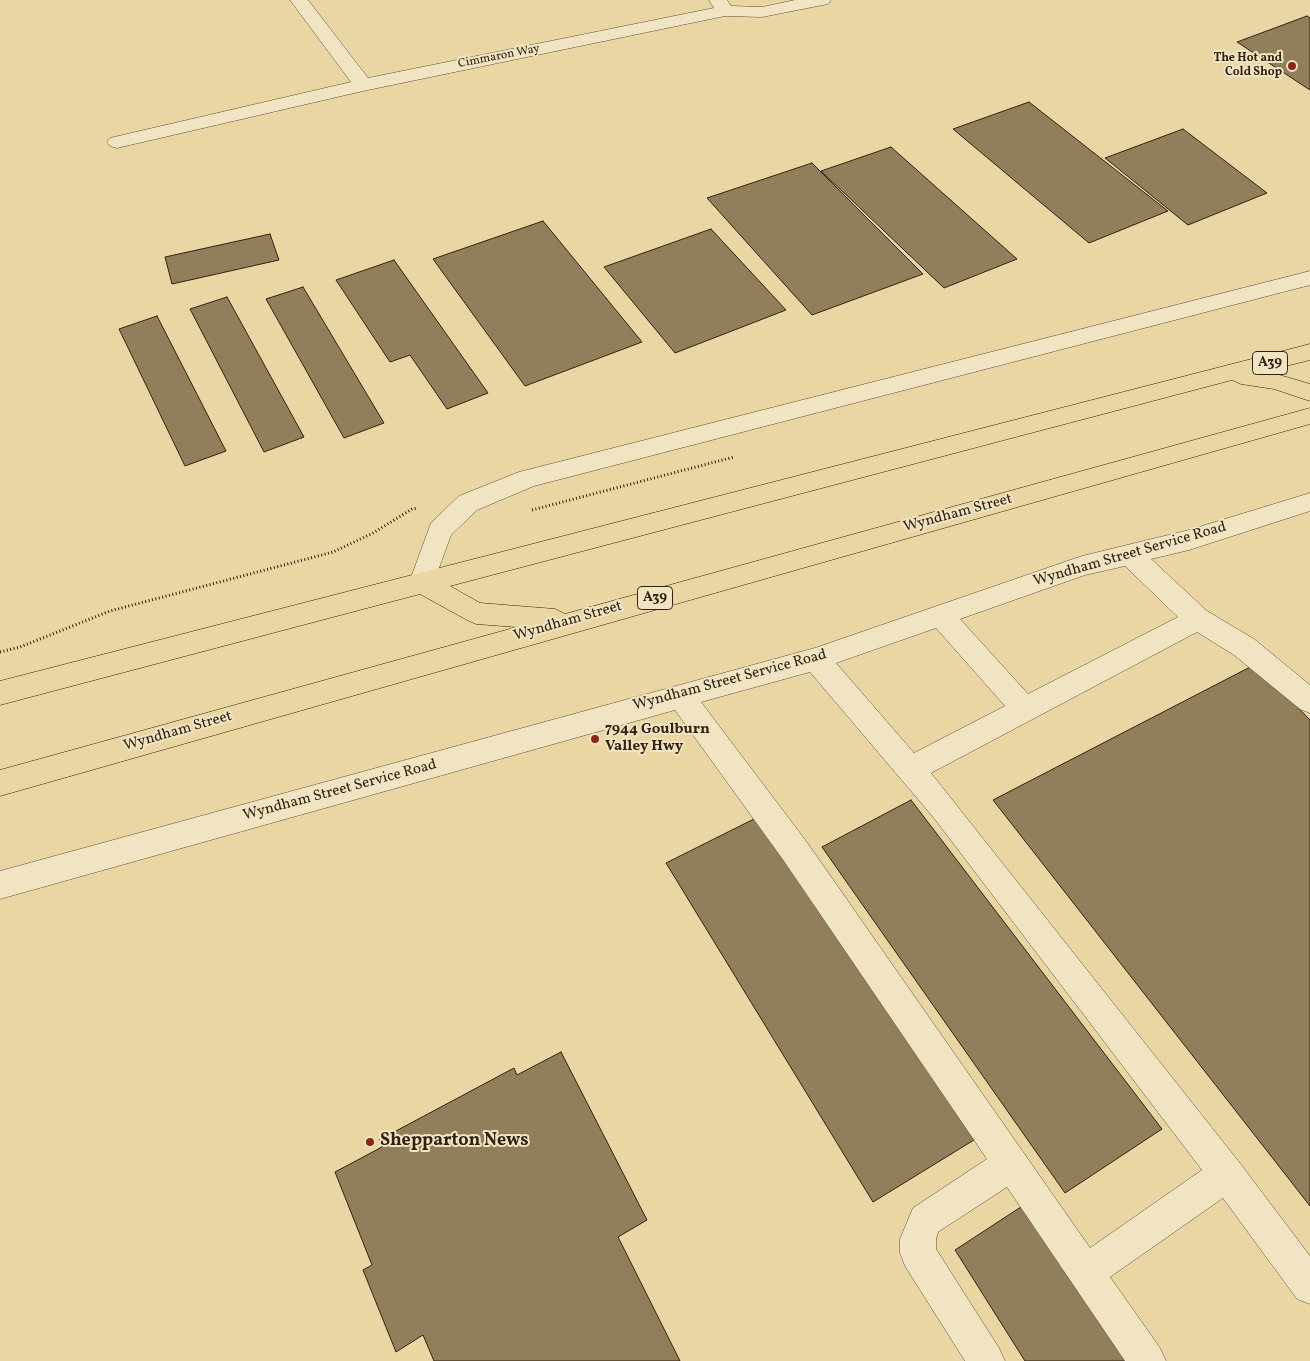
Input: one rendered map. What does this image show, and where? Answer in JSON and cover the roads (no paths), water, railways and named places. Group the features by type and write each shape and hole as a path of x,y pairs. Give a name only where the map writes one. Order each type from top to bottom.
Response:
{"highway":[{"name":"A39","path":"0,693 1310,352"},
{"path":"1230,374 1277,381 1310,393"},
{"name":"Wyndham Street","path":"0,782 1310,416"},
{"path":"422,583 476,613 571,621"}],"street":[{"path":"299,0 363,85"},
{"name":"Cimmaron Way","path":"117,142 363,85 721,6 762,12 822,0"},
{"path":"422,583 440,530 468,503 528,478 1310,278"},
{"name":"Wyndham Street Service Road","path":"0,885 680,695 816,659 1082,566 1189,540 1310,502"},
{"path":"1130,554 1198,619 1244,647 1310,700"},
{"path":"940,615 1024,710"},
{"path":"911,769 1198,619"},
{"path":"816,659 944,808 1227,1174 1310,1286"},
{"path":"680,695 795,851 1147,1361"},
{"path":"986,1361 918,1253 918,1239 925,1220 1011,1164"},
{"path":"1086,1272 1227,1174"}],"place":[{"name":"The Hot and Cold Shop","path":"1292,66"},
{"name":"7944 Goulburn Valley Hwy","path":"595,739"},
{"name":"Shepparton News","path":"370,1142"}]}
